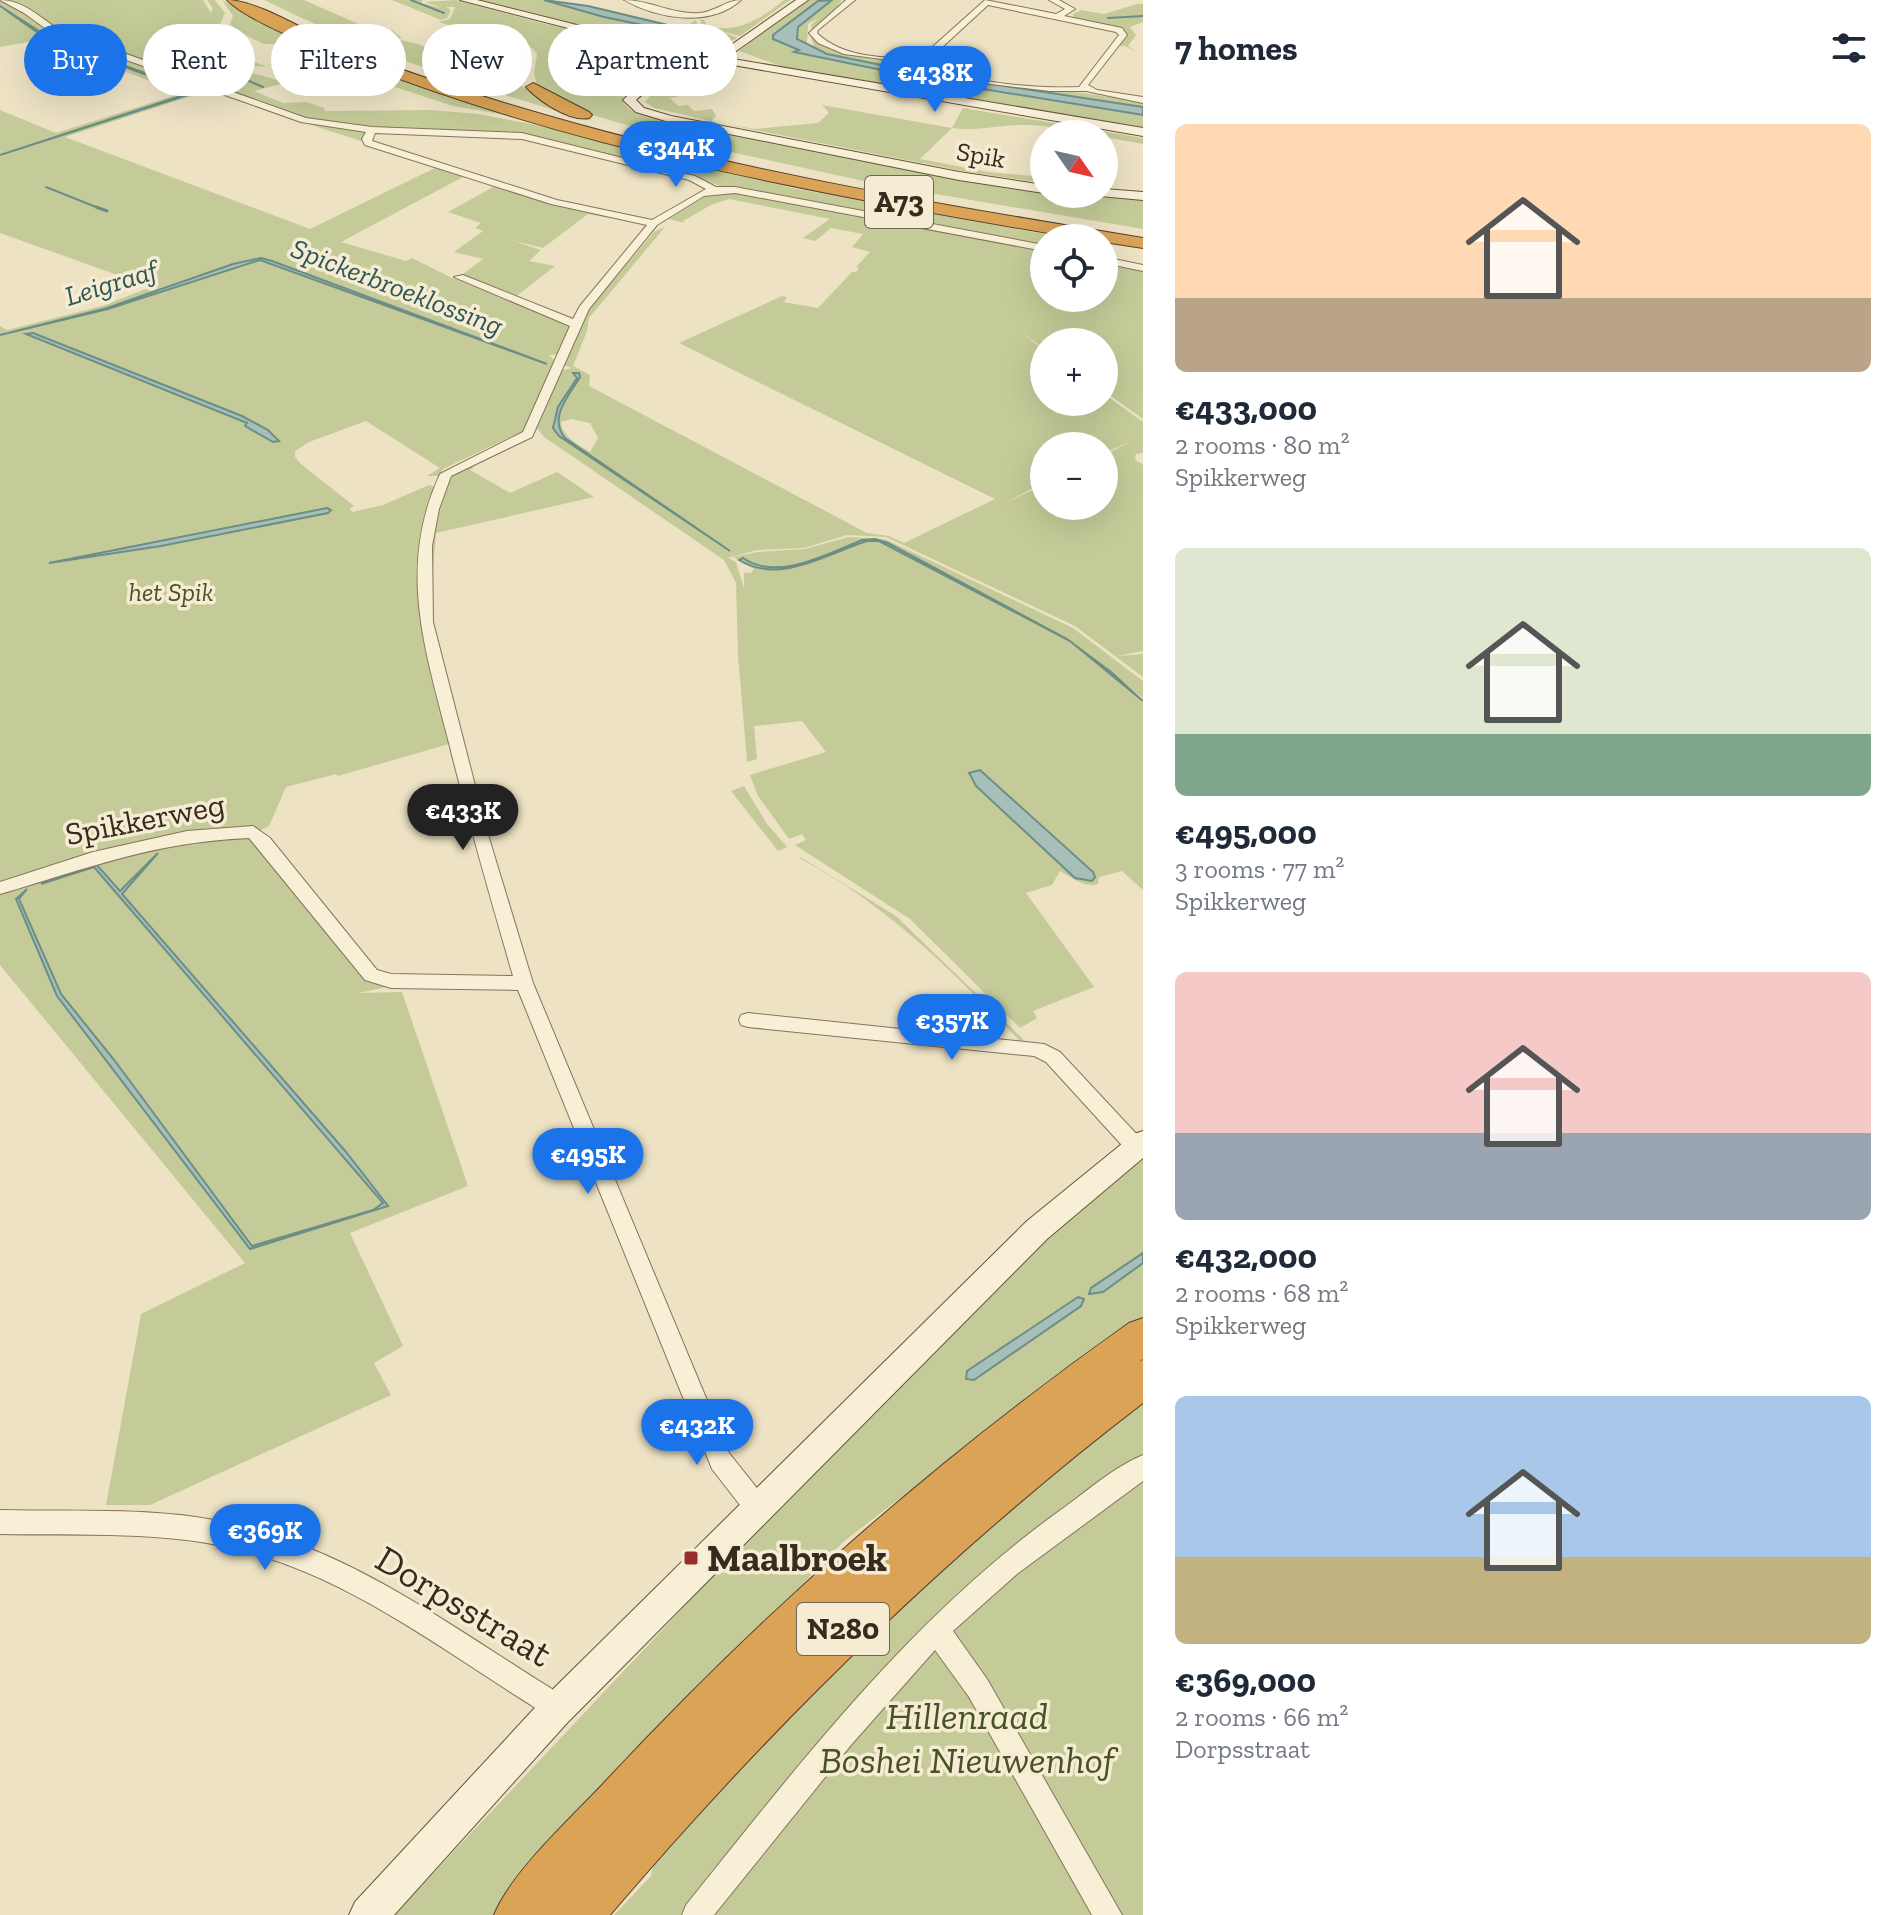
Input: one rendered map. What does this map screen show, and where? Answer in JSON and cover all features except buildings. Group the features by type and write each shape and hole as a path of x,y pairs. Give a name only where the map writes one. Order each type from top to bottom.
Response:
{"highway":[{"name":"A73","path":"254,0 325,34 458,85 556,115 697,152 887,192 1143,236"},
{"name":"A73","path":"227,3 445,89 657,150"},
{"name":"A73","path":"533,87 580,114 697,152"},
{"name":"A73","path":"470,111 879,198 1143,243"},
{"name":"N280","path":"519,1915 634,1784 782,1631 875,1545 992,1447 1073,1384 1143,1336"},
{"name":"N280","path":"577,1915 712,1762 805,1665 908,1567 1013,1477 1143,1379"}],"street":[{"path":"4,0 27,11 56,32 273,111 313,122 372,130 522,136 692,178 714,190"},
{"path":"465,0 555,24"},
{"path":"628,0 692,16 718,11 737,0"},
{"path":"737,52 803,0"},
{"path":"851,0 815,29 816,38 839,51 921,62 941,72 1049,90 1084,89 1143,100"},
{"path":"1053,0 1071,9 1059,16"},
{"path":"921,62 988,1 1113,27 1122,32 1083,82 1084,89"},
{"path":"737,59 1143,132"},
{"name":"Spik","path":"631,96 631,105 669,119 959,176 1030,187"},
{"path":"372,130 366,139 368,143 506,189 584,210 654,223"},
{"path":"759,1510 720,1461 524,983 478,828 426,622 423,597 426,545 442,481 453,470 528,434 584,308 654,223 701,194 714,190 735,190 1030,245"},
{"path":"1118,194 1143,196"},
{"path":"1118,263 1143,268"},
{"path":"459,277 575,324"},
{"name":"Spikkerweg","path":"0,888 107,852 159,841 253,832 371,975 391,981 524,983"},
{"path":"368,1915 555,1711 1037,1230 1139,1145 1053,1057 1037,1049 748,1020"},
{"path":"696,1915 840,1737 936,1630 1040,1539 1143,1467"},
{"name":"Dorpsstraat","path":"0,1522 166,1528 242,1538 328,1568 408,1612 543,1698 555,1711"},
{"path":"936,1630 978,1688 1108,1915"}],"green space":[{"name":"het Spik","path":"0,0 39,24 28,24 0,6"},
{"path":"8,0 203,0 211,13 213,9 207,0 215,0 225,13 220,24 143,24 143,62 127,57 127,24 46,24"},
{"path":"222,0 271,24 271,44 255,40 255,24 230,24 233,16"},
{"path":"264,0 304,0 358,24 316,24"},
{"path":"392,0 423,0 421,3 442,8 425,2 456,0 548,24 548,93 537,86 534,73 537,54 532,49 532,24 439,22 450,19 455,7 446,7 451,10 447,18 441,20"},
{"path":"479,0 544,0 638,24 574,24"},
{"path":"784,0 790,0 737,35 737,26 767,13"},
{"path":"807,0 820,0 772,37 800,51 795,51 797,53 954,85 1143,115 1143,128 1118,124 1118,120 1096,120 781,66 739,51"},
{"path":"832,0 842,0 838,5 841,6 811,30 811,25 818,18 808,24 807,44 797,38 798,27"},
{"path":"1143,4 1143,22 1130,27 1136,35 1128,46 1136,52 1125,46 1117,46 1122,29 1074,18 1073,14 1081,10 1104,14"},
{"name":"het Spik","path":"0,8 25,24 24,43 0,47"},
{"path":"810,35 820,44 845,54 902,62 964,78 1143,102 1143,107 926,74 821,53 809,45 814,46"},
{"path":"406,41 422,46 422,66 406,60"},
{"name":"het Spik","path":"127,59 143,65 143,71 127,65"},
{"name":"het Spik","path":"127,68 143,74 143,78 127,72"},
{"path":"255,74 271,79 271,87 255,91"},
{"path":"406,75 422,81 422,96 406,91"},
{"path":"255,91 283,103 306,102 325,111 430,110 478,114 536,125 792,188 1030,231 1030,243 720,186 691,175 505,132 369,127 303,118 238,96 255,96"},
{"path":"532,91 594,121 509,96 532,96"},
{"name":"het Spik","path":"173,96 192,96 65,137 310,229 437,167 478,178 463,177 341,242 406,261 412,258 452,278 571,325 560,354 549,355 555,361 523,431 443,469 439,476 427,476 440,468 366,421 309,442 295,451 295,457 301,464 354,506 349,509 353,512 383,505 429,485 436,487 421,548 418,603 441,711 438,714 441,713 449,744 338,776 286,787 269,826 261,830 302,899 352,965 364,976 399,984 359,993 402,992 468,1186 350,1233 403,1346 374,1363 391,1395 150,1505 106,1505 141,1314 245,1263 0,965 0,326 7,330 102,306 151,287 0,233 0,110 56,133"},
{"name":"het Spik","path":"222,96 287,117 362,130 367,134 365,139 410,157"},
{"path":"422,96 464,96 523,118 453,106"},
{"path":"553,96 623,96 623,102 629,109 653,118 1030,191 1030,208 1118,208 1118,198 1143,200 1143,229 882,185 680,141 576,110"},
{"path":"650,96 680,96 670,98 678,106 688,105 694,111 712,109 716,116 711,121 654,108 645,102"},
{"path":"822,105 952,128 920,159 988,172 1030,176 1030,181 968,172 719,123 755,129 818,123 829,113"},
{"path":"963,108 1035,120 1030,120 1030,125 952,128"},
{"path":"1118,134 1143,138 1143,144 1118,140"},
{"path":"492,184 610,218 588,214 543,248 511,240 541,250 529,261 555,266 514,298 459,277 483,259 454,252 483,231 475,228 481,223 448,212 493,187"},
{"path":"739,192 1030,247 1030,312 1118,312 1118,265 1143,270 1143,419 1118,401 1118,328 1030,328 1030,339 1020,332 1030,340 1030,416 1118,416 1118,404 1143,422 1143,453 1136,454 1135,460 1143,464 1143,651 1117,656 1143,654 1143,677 1075,626 886,537 847,535 804,548 757,550 728,558 736,562 744,588 744,573 751,573 754,569 733,557 805,549 848,537 885,539 1073,628 1143,681 1143,698 1077,646 1143,701 1143,890 1122,871 1099,877 1098,884 1088,885 1060,871 1052,885 1026,893 1094,987 1033,1011 1037,1018 1020,1028 910,919 795,845 806,840 802,834 789,839 758,796 750,775 826,752 802,721 754,726 757,759 747,762 738,655 736,583 724,560 544,437 537,428 560,371 572,368 562,365 588,310 655,231 665,227 589,318 573,366 590,375 589,386 867,533 889,536 904,543 995,499 679,343 782,296 787,297 784,302 818,308 852,272 856,272 859,268 856,267 870,252 852,247 863,234 831,228 815,241 803,238 830,219 729,199 711,205 683,221 685,223 669,219 711,193","holes":["571,419 590,423 598,438 590,452 562,428 561,422","875,539 888,543 1030,619 879,541 867,541 787,568 771,569 739,559 772,567 787,566 862,540","983,772 1093,872 1092,881 1075,878 969,777"]},
{"path":"469,466 474,467 470,470 510,493 557,472 594,497 436,533 431,599 433,619 461,740 429,615 432,532 447,482 451,476"},
{"path":"744,786 767,824 787,847 778,851 731,791"},
{"path":"799,858 896,916 1023,1039 1022,1045 973,1040 967,1035 975,1035 978,1040 1016,1043 1019,1040 943,964 889,917"},
{"path":"1143,1159 1143,1253 1089,1290 1143,1263 1143,1318 1079,1361 843,1542 548,1848 495,1915 394,1915 748,1539 1056,1227","holes":["1078,1297 1081,1306 974,1380 967,1379 967,1371"]},
{"name":"Hillenraad Boshei Nieuwenhof","path":"1143,1397 1143,1915 614,1915 651,1876 663,1813 1012,1427"}],"water":[{"path":"544,0 588,6 663,24 638,24"},
{"path":"832,0 798,27 797,39 827,54 926,74 1143,107 1143,115 940,82 794,52 799,50 773,39 773,35 818,1"},
{"path":"181,96 184,96 0,155"},
{"path":"261,258 547,364 260,260 108,309 0,335 107,308 233,264"},
{"path":"33,333 242,416 268,430 279,441 273,442 245,426 247,423 26,334"},
{"path":"573,373 579,373 580,377 559,414 560,430 565,438 730,551 559,436 553,428 558,407 577,378"},
{"path":"327,508 331,510 328,513 161,546 49,563"},
{"path":"875,539 888,543 1069,640 879,541 867,541 787,568 755,567 739,560 743,558 756,565 786,567 862,540"},
{"path":"1073,644 1111,672 1143,701"},
{"path":"980,770 1093,872 1095,877 1092,881 1075,878 976,786 969,773"},
{"path":"158,853 122,894 346,1152 388,1206 250,1249 57,996 16,899 27,889 19,899 61,994 115,1061 252,1246 373,1210 383,1203 94,867 41,884 77,867 96,864 120,891"},
{"path":"1143,1253 1143,1263 1103,1292 1089,1294 1091,1288"},
{"path":"1078,1297 1084,1299 1081,1306 974,1380 966,1379 967,1371"}],"waterway":[{"path":"411,0 444,13"},
{"name":"Leigraaf","path":"1108,18 1143,16"},
{"path":"255,84 263,87"},
{"name":"Leigraaf","path":"46,187 96,207"},
{"name":"Leigraaf","path":"96,207 107,211"},
{"name":"Leigraaf","path":"96,207 101,209"}],"place":[{"name":"Maalbroek","path":"691,1558"}],"water label":[{"name":"Spickerbroeklossing","path":"397,287"}]}
